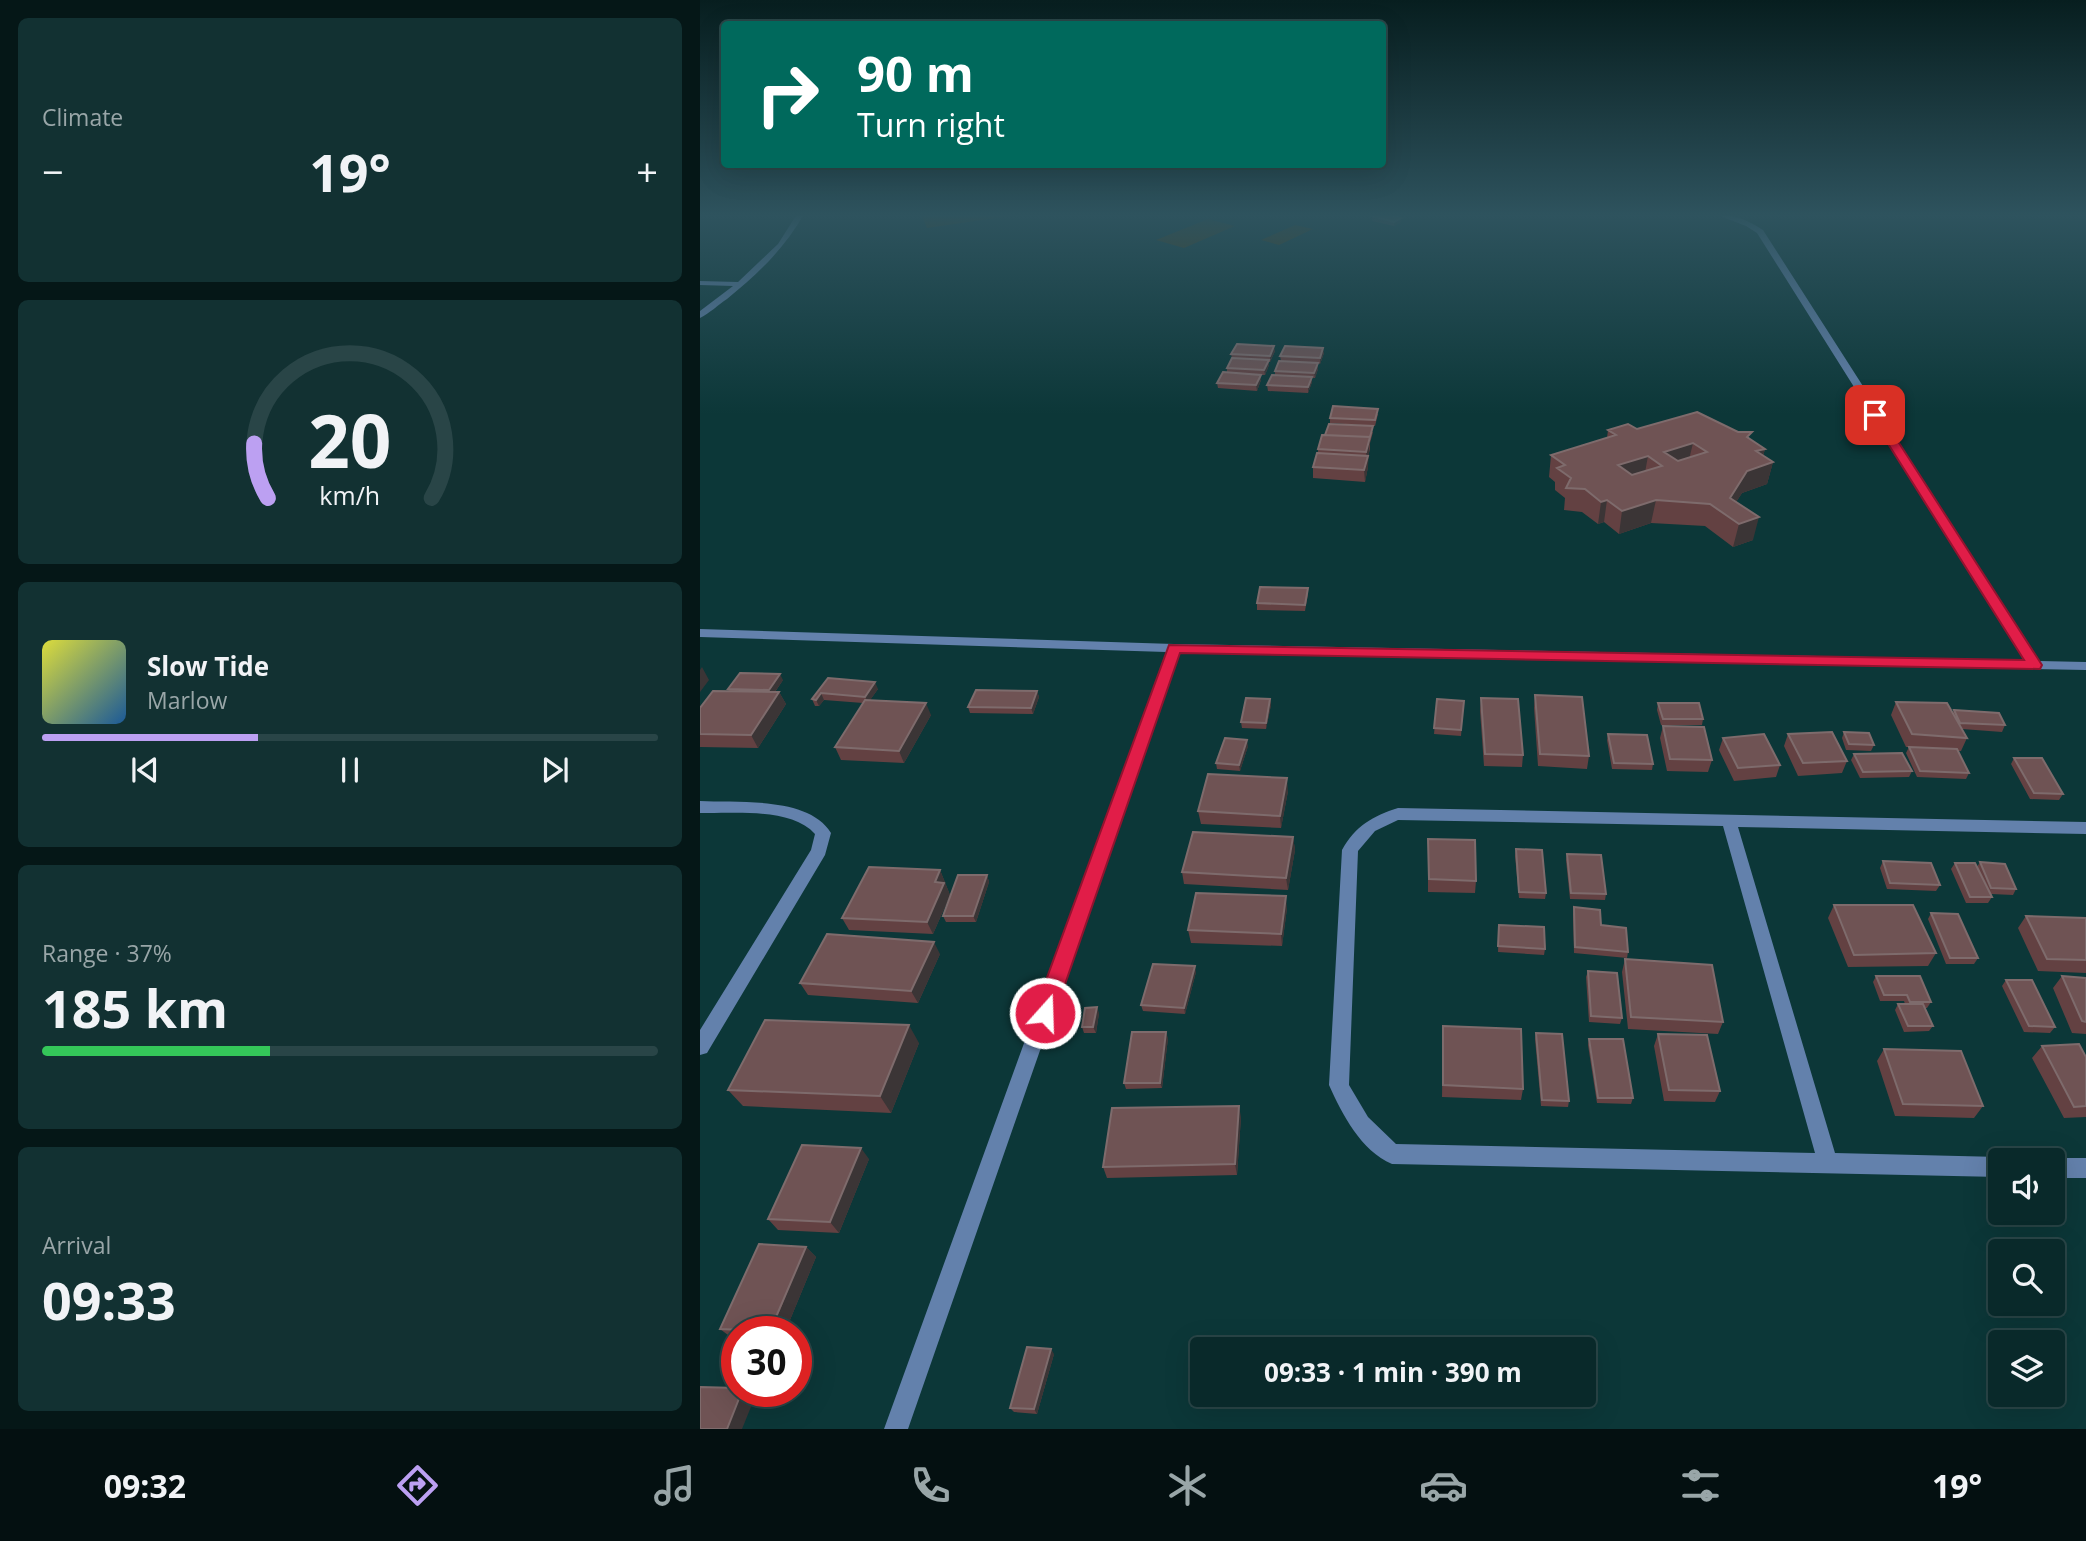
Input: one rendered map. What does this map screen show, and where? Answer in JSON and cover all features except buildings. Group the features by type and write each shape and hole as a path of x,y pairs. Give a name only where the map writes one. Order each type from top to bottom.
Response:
{"street":[{"path":"700,315 744,281"},
{"path":"1791,281 2035,665"},
{"path":"700,283 740,284"},
{"path":"700,632 1174,648 2086,666"},
{"path":"897,1429 1174,648"},
{"path":"700,807 781,811 817,822 823,833 819,851 700,1047"},
{"path":"1988,1167 1392,1154 1367,1134 1349,1112 1339,1085 1350,850 1360,832 1378,820 1398,814 2086,828"},
{"path":"1728,821 1828,1164"},
{"path":"2065,1168 2086,1168"}],"route":[{"path":"1045,1013 1174,648 2035,665 1875,415"}]}
